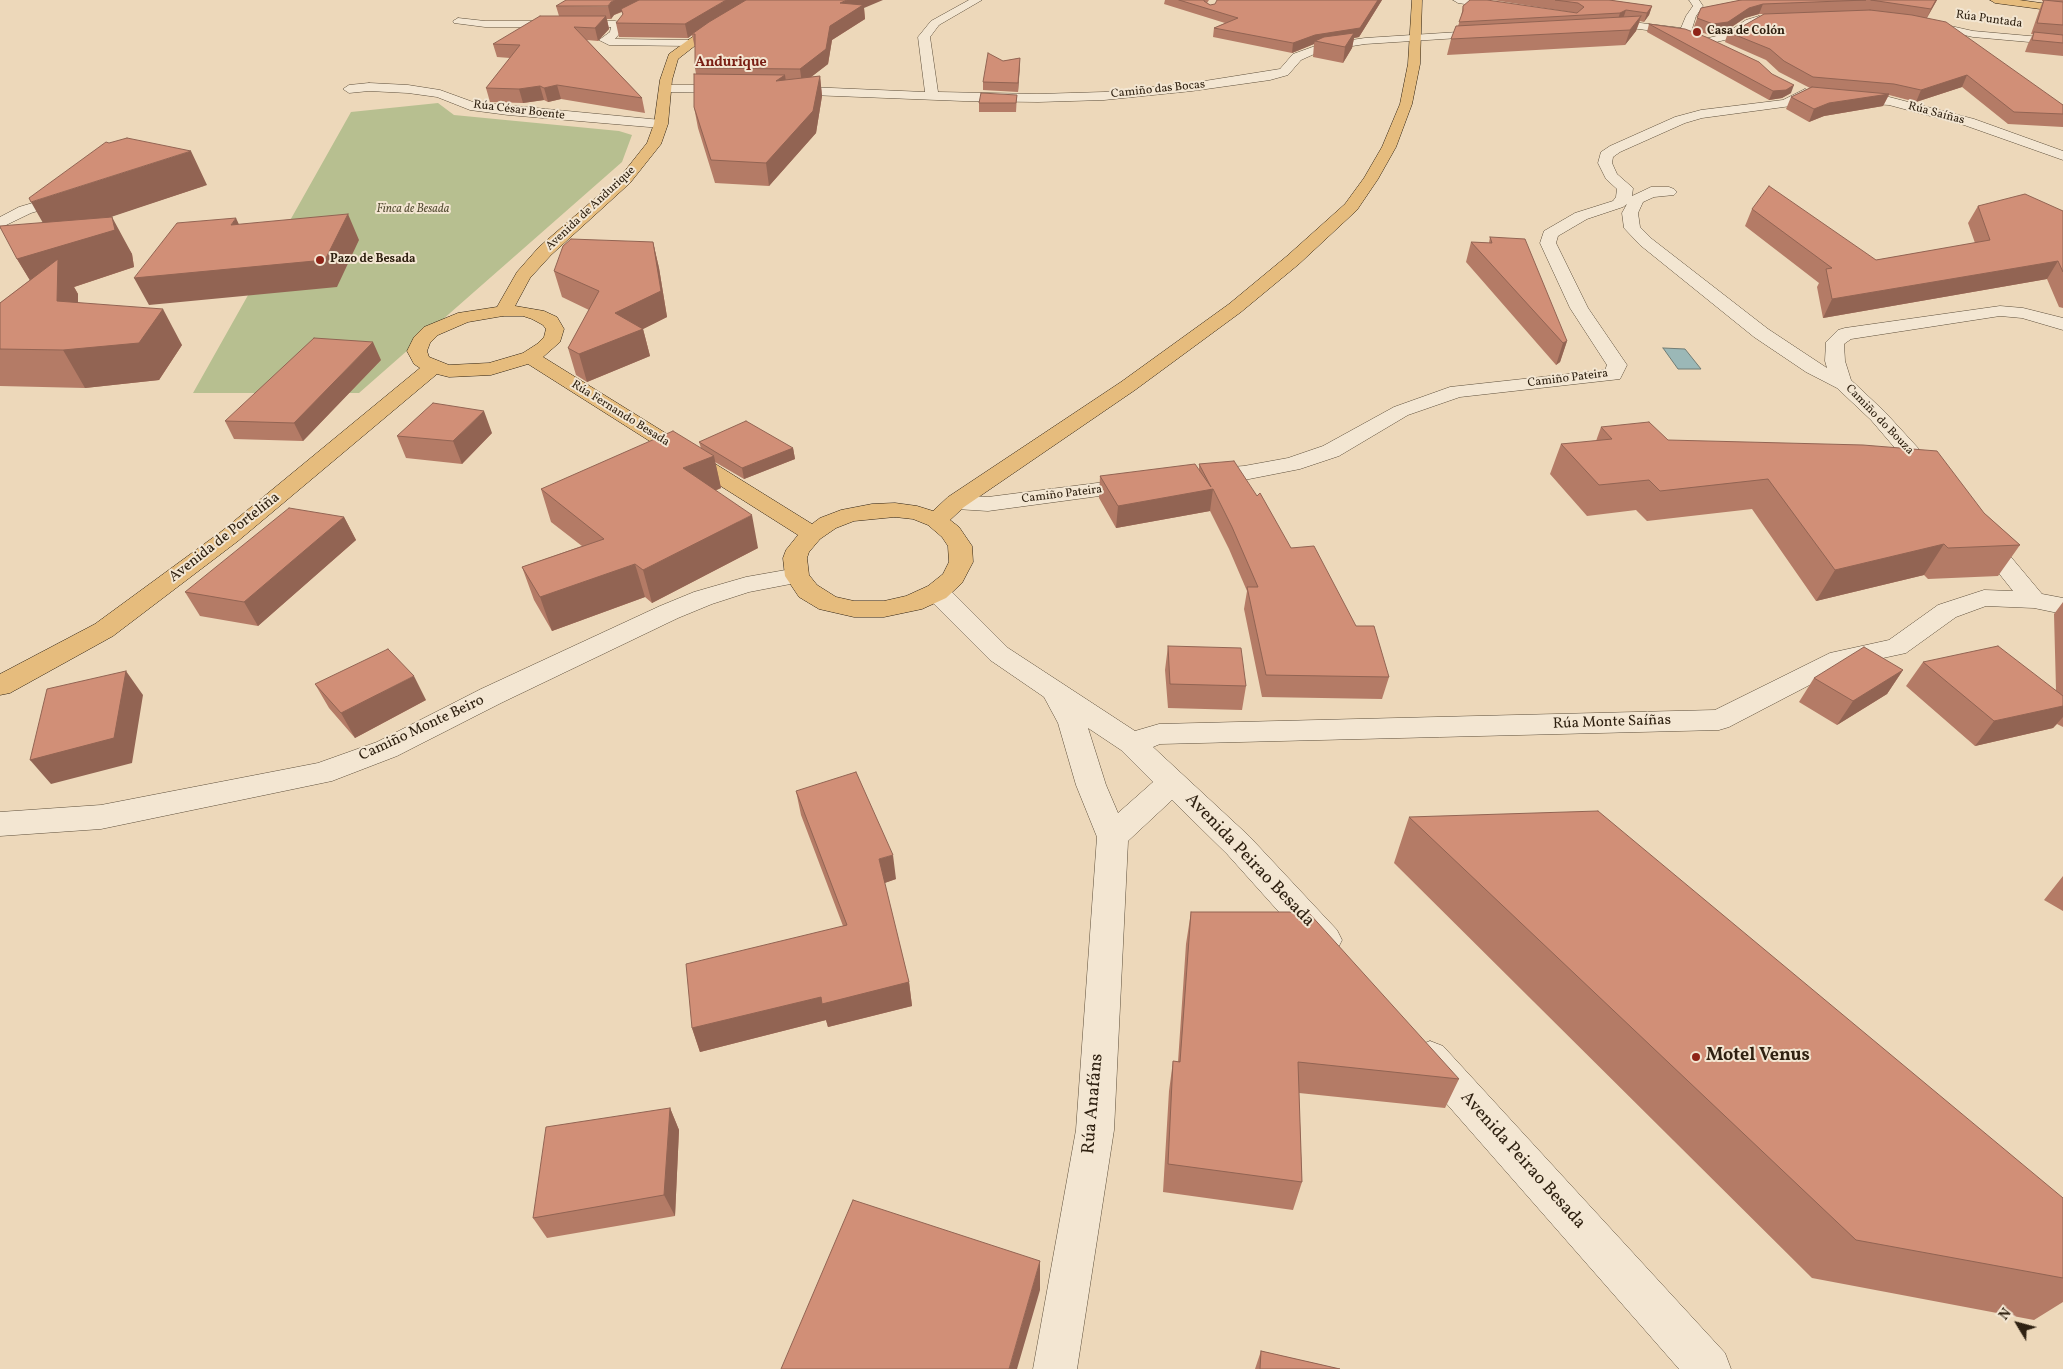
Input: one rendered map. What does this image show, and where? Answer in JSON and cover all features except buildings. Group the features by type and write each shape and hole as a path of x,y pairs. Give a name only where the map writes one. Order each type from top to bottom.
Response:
{"main road":[{"name":"Avenida de Andurique","path":"503,311 523,276 545,251 625,180 654,144 661,124 666,80 673,57 689,44 761,0"},
{"path":"936,520 956,502 1128,386 1235,308 1293,260 1351,207 1371,179 1389,147 1406,104 1414,64 1416,0"},
{"path":"1995,0 2063,9"},
{"path":"2037,0 2063,3"},
{"path":"503,311 523,311 550,321 555,329 553,338 549,343 530,357 512,364 469,372 449,371 433,367 421,360 418,351 421,341 431,331 464,317 503,311"},
{"name":"Rúa Fernando Besada","path":"530,357 812,534"},
{"name":"Avenida de Porteliña","path":"0,686 104,630 230,536 433,367"},
{"path":"872,510 895,510 917,513 936,520 951,532 960,546 961,562 953,578 937,592 913,604 884,610 854,609 828,603 808,591 796,576 795,558 798,550 812,534 828,523 849,515 872,510"}],"street":[{"path":"932,96 924,37 935,23 977,0"},
{"path":"1458,0 1517,9"},
{"path":"1685,32 1691,16 1698,6 1694,0"},
{"path":"458,21 485,24 615,24 625,16"},
{"path":"1708,41 1729,36 1750,22 1771,18"},
{"name":"Rúa Puntada","path":"1916,22 1973,34 2063,42"},
{"path":"615,24 618,28 614,34 605,40 609,42 689,44"},
{"path":"1591,24 1640,26 1685,32 1724,48"},
{"name":"Camiño das Bocas","path":"775,89 932,96 1038,98 1104,96 1192,87 1284,72 1297,57 1318,48 1414,38 1502,33"},
{"name":"Rúa César Boente","path":"350,89 391,87 440,94 470,106 661,124"},
{"path":"666,89 746,89"},
{"name":"Camiño Pateira","path":"1187,477 1244,473 1292,464 1331,451 1401,411 1457,391 1613,375 1617,365 1579,308 1548,243 1550,234 1581,216 1618,204 1624,198 1625,188 1611,176 1605,163 1606,156 1616,149 1680,120 1701,114 1786,103 1808,92"},
{"name":"Rúa Saíñas","path":"1840,98 1889,101 1969,122 2029,142 2063,156"},
{"path":"1670,192 1650,192 1637,199 1630,213 1632,228 1646,242 1761,333 1813,368 1846,385"},
{"path":"0,223 25,210 46,204"},
{"name":"Camiño do Bouza","path":"1942,489 1878,416 1842,382 1835,361 1835,342 1845,334 2000,311 2023,313 2063,324"},
{"name":"Camiño Pateira","path":"956,502 988,504 1158,482"},
{"path":"1967,518 2034,600"},
{"name":"Camiño Monte Beiro","path":"0,824 101,817 321,773 387,749 491,696 669,612 703,598 746,585 796,576"},
{"name":"Avenida Peirao Besada","path":"937,592 999,654 1052,688 1131,744 1238,845 1342,960"},
{"name":"Rúa Monte Saíñas","path":"1131,744 1160,734 1719,720 1838,659 1898,647 1948,610 1984,598 2034,600 2063,606"},
{"name":"Rúa Anafáns","path":"1052,688 1072,722 1092,785 1113,837 1095,1130 1055,1369"},
{"path":"1113,837 1172,782"},
{"name":"Avenida Peirao Besada","path":"1409,1034 1709,1369"}],"green space":[{"name":"Finca de Besada","path":"438,103 454,115 619,131 632,135 622,162 359,393 193,393 351,112"}],"water":[{"path":"1663,348 1685,349 1701,369 1678,369"}],"place":[{"name":"Casa de Colón","path":"1697,32"},
{"name":"Pazo de Besada","path":"320,260"},
{"name":"Motel Venus","path":"1696,1057"}],"district":[{"name":"Andurique","path":"731,63"}]}
